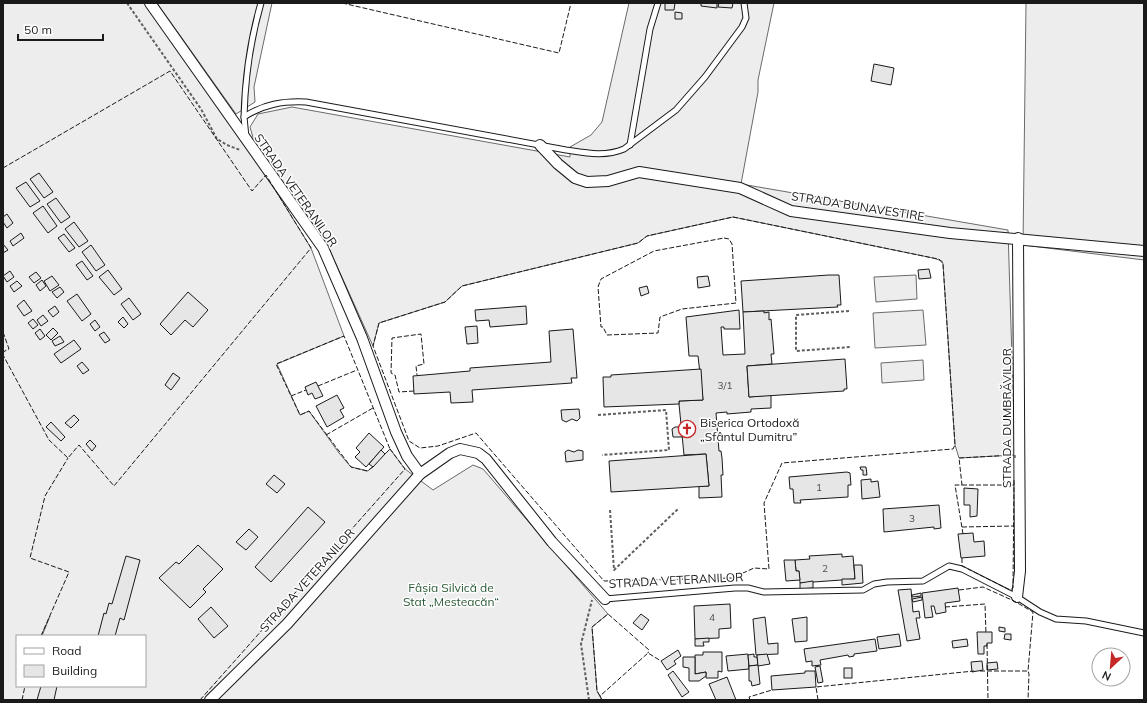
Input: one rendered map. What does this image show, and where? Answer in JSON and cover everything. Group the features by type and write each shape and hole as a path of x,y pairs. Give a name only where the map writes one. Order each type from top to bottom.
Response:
{"street":[{"name":"STRADA VETERANILOR","path":"150,3 260,161 275,178 323,248 362,338 396,432 407,456 420,474"},
{"name":"STRADA BUNAVESTIRE","path":"540,145 558,164 575,178 587,182 608,181 639,172 740,188 791,211 950,233 1018,238 1144,251"},
{"name":"STRADA DUMBRĂVILOR","path":"1017,597 1020,571 1018,238"},
{"name":"STRADA VETERANILOR","path":"210,700 287,624 420,474 450,452 460,449 478,453 486,459 552,542 605,599"}],"lane":[{"path":"246,141 244,117 248,62 252,35 261,3"},
{"path":"630,145 650,29 658,3"},
{"path":"244,117 269,105 306,102 540,145 606,154 616,152 630,145 676,110 705,77 742,27 746,18 744,3"},
{"name":"STRADA VETERANILOR","path":"605,599 734,588 748,588 764,592 863,590 874,584 887,582 923,581 949,566 962,569 1017,597"},
{"path":"1017,597 1040,612 1056,619 1086,621 1144,633"}],"path":[{"path":"127,3 201,109 217,139 227,146 246,152 260,161"},
{"path":"849,311 796,315 796,351 851,347"},
{"path":"598,415 666,410 669,450 602,455"},
{"path":"610,510 614,570 679,508"},
{"path":"590,700 581,644 595,587"}],"shaded area":[{"path":"3,3 145,3 266,175 311,248 344,336 277,364 300,415 309,411 351,467 368,471 390,449 405,469 433,490 473,465 483,469 608,614 592,627 597,691 602,700 3,700"},
{"path":"157,3 272,3 254,87 255,102 236,114"},
{"path":"629,3 774,3 758,80 758,92 741,184 1008,230 1015,455 959,458 955,445 942,261 733,217 647,236 638,243 462,286 445,302 379,323 373,346 327,244 254,141 250,127 258,114 292,107 570,157 570,147 591,135 602,122"},
{"path":"1026,3 1144,3 1144,260 1023,245"},
{"path":"916,275 917,299 876,302 874,277"},
{"path":"923,310 926,345 875,348 873,313"},
{"path":"923,360 924,380 882,383 881,363"}],"building":[{"path":"665,3 675,3 674,10 665,10"},
{"path":"701,3 717,3 717,8 701,6"},
{"path":"719,3 733,3 732,8 718,7"},
{"path":"675,12 682,13 682,19 675,19"},
{"path":"874,64 894,68 891,85 871,81"},
{"path":"39,173 53,192 44,198 30,179"},
{"path":"26,182 40,201 30,207 16,188"},
{"path":"56,198 70,217 61,223 47,204"},
{"path":"43,206 57,226 48,233 33,213"},
{"path":"7,214 13,223 7,228 3,222 3,217"},
{"path":"74,222 88,241 79,247 65,229"},
{"path":"21,233 24,238 13,246 10,241"},
{"path":"64,234 75,248 69,252 58,238"},
{"path":"3,244 8,250 3,253"},
{"path":"91,245 105,265 96,271 82,252"},
{"path":"82,261 93,276 87,280 76,265"},
{"path":"929,269 931,278 919,279 918,270"},
{"path":"108,270 122,289 114,295 99,277"},
{"path":"10,271 14,277 7,282 3,276"},
{"path":"36,272 41,278 34,283 29,277"},
{"path":"839,275 841,305 837,305 838,307 743,312 741,281"},
{"path":"52,276 59,285 50,291 44,281"},
{"path":"708,276 710,286 698,288 697,277"},
{"path":"42,280 46,286 40,291 36,285"},
{"path":"17,281 22,286 14,292 10,286"},
{"path":"647,286 649,293 641,296 639,288"},
{"path":"60,287 64,292 57,298 52,292"},
{"path":"188,292 208,310 193,327 185,320 171,335 160,324"},
{"path":"77,294 91,314 82,321 67,301"},
{"path":"129,298 141,314 133,320 121,304"},
{"path":"24,300 32,311 24,316 17,306"},
{"path":"55,306 59,312 53,317 48,311"},
{"path":"526,306 527,324 490,327 489,320 476,321 475,310"},
{"path":"739,310 740,329 724,329 724,327 721,327 723,355 745,354 743,312 769,312 774,354 771,354 772,364 747,366 749,397 771,395 771,408 751,409 751,412 727,414 727,412 716,413 719,451 721,451 722,458 722,497 699,498 699,486 709,486 706,454 684,455 679,404 679,401 703,400 698,356 689,356 686,317"},
{"path":"43,315 48,321 41,326 37,320"},
{"path":"123,317 128,324 124,328 118,322"},
{"path":"33,319 38,325 33,329 28,323"},
{"path":"95,320 100,327 95,331 90,324"},
{"path":"477,326 478,343 467,344 465,327"},
{"path":"53,328 58,333 51,340 46,335"},
{"path":"40,329 45,336 40,340 35,333"},
{"path":"573,329 577,378 571,378 572,383 472,390 473,402 451,403 450,392 414,394 413,376 470,371 470,368 551,362 549,331"},
{"path":"104,332 110,340 105,343 99,335"},
{"path":"60,336 64,342 55,346 52,341"},
{"path":"74,340 81,349 61,363 54,354"},
{"path":"845,359 847,389 844,389 844,391 749,397 747,366"},
{"path":"82,362 89,370 83,374 77,366"},
{"path":"701,369 703,400 679,401 679,404 604,407 603,377 611,377 611,375"},
{"path":"173,373 180,378 171,390 165,385"},
{"path":"316,382 323,396 315,399 312,393 308,395 305,387"},
{"path":"337,395 344,408 340,410 344,417 327,427 316,406"},
{"path":"579,409 580,418 577,421 572,419 566,422 562,420 561,410"},
{"path":"74,415 79,420 71,428 65,423"},
{"path":"51,422 65,437 61,441 46,427"},
{"path":"675,427 681,427 682,437 673,437 672,429"},
{"path":"369,433 384,447 366,467 355,457 360,452 356,448"},
{"path":"90,440 96,446 92,451 86,444"},
{"path":"381,450 385,454 373,467 369,464"},
{"path":"568,450 574,452 578,450 583,451 583,460 566,462 565,452"},
{"path":"706,454 709,486 611,492 609,461"},
{"path":"860,467 866,467 867,475 863,475 863,470 861,470"},
{"path":"850,473 851,485 848,485 848,497 800,500 801,503 794,503 793,489 790,489 789,477"},
{"path":"274,475 285,484 277,493 266,484"},
{"path":"871,479 871,482 878,481 880,497 862,499 861,480"},
{"path":"964,488 978,489 977,516 970,517 970,505 964,505"},
{"path":"939,505 941,528 934,529 934,527 884,532 883,509"},
{"path":"308,507 325,522 271,582 255,567"},
{"path":"249,529 258,537 246,550 236,542"},
{"path":"973,533 974,542 984,541 985,556 961,558 958,534"},
{"path":"198,545 223,569 203,589 206,592 190,608 159,578 176,562 179,564"},
{"path":"842,554 842,557 853,556 855,579 800,583 799,571 796,571 795,560 810,559 809,556"},
{"path":"126,556 140,560 124,620 120,618 115,635 98,635 104,613 106,614 109,603 112,604"},
{"path":"784,560 795,560 796,571 799,571 800,580 786,581"},
{"path":"854,565 862,565 863,583 842,585 842,579 855,579"},
{"path":"813,581 813,588 800,589 800,583"},
{"path":"958,588 960,601 945,603 946,612 936,614 934,606 931,606 933,617 925,618 922,593"},
{"path":"911,589 913,612 919,611 920,618 916,618 920,639 907,641 898,590"},
{"path":"921,593 921,596 912,597 912,595"},
{"path":"922,597 922,600 913,602 912,599"},
{"path":"730,604 731,628 719,629 719,638 695,639 694,606"},
{"path":"211,607 228,626 214,638 198,619"},
{"path":"641,614 649,620 642,630 633,623"},
{"path":"765,617 768,644 778,643 778,654 756,655 753,619"},
{"path":"807,617 807,641 795,642 792,619"},
{"path":"999,627 1005,628 1005,632 999,631"},
{"path":"977,632 992,632 992,643 987,643 987,646 984,646 984,654 978,654"},
{"path":"899,634 901,646 879,649 877,637"},
{"path":"1005,634 1011,634 1011,640 1004,639"},
{"path":"709,638 709,642 703,642 704,646 695,646 695,639"},
{"path":"875,639 877,651 854,654 854,656 849,657 848,655 820,660 821,665 812,666 812,661 806,662 804,649"},
{"path":"967,639 968,646 953,648 952,641"},
{"path":"678,650 681,656 674,661 676,664 667,670 661,661"},
{"path":"703,652 722,652 722,672 718,671 718,678 706,678 706,672 695,674 695,655 703,655"},
{"path":"748,654 749,669 728,671 726,656"},
{"path":"754,654 754,657 757,657 758,665 749,666 748,655"},
{"path":"767,654 770,664 758,666 757,655"},
{"path":"683,657 695,657 695,674 706,672 706,676 699,681 689,681 689,668 683,667"},
{"path":"982,661 983,670 972,672 971,662"},
{"path":"997,662 998,669 987,670 987,663"},
{"path":"758,665 760,684 752,686 751,681 749,681 749,666"},
{"path":"820,666 823,682 818,683 815,667"},
{"path":"844,668 852,668 852,678 844,678"},
{"path":"673,671 689,692 682,697 668,675"},
{"path":"805,671 815,671 816,687 772,690 771,676 805,673"},
{"path":"727,677 736,700 716,700 709,684"},
{"path":"41,687 57,687 54,700 37,700"}],"fence":[{"path":"342,3 559,53 571,3"},
{"path":"3,168 170,71 252,191 266,175 311,248 114,486 79,445 68,458 49,440 3,355"},
{"path":"733,217 939,259 943,264 955,445 953,449 782,463 764,503 769,569 754,568 732,578 604,581 476,433 438,446 420,448 409,441 373,346 379,323 445,302 462,286 638,243 647,236 733,217"},
{"path":"724,238 729,239 732,244 736,303 682,309 660,317 658,333 607,335 603,327 601,327 598,287 601,279 654,251 724,238"},
{"path":"3,332 9,349 3,352"},
{"path":"414,391 399,392 395,375 391,373 392,338 421,334 424,364 416,366 417,375"},
{"path":"373,467 367,471 351,467 309,411 300,415 276,364 344,336 390,449 385,454"},
{"path":"318,386 357,370"},
{"path":"291,396 306,390"},
{"path":"326,435 373,408"},
{"path":"200,700 405,469 390,449"},
{"path":"963,534 955,485 962,485 959,458 1015,455 1015,458"},
{"path":"41,635 69,572 30,558 45,496 68,458"},
{"path":"962,558 962,566 1010,590 1013,588 1014,480"},
{"path":"962,485 1014,485"},
{"path":"962,527 1013,526"},
{"path":"959,590 983,587 1014,601 1033,612 1028,671 1028,700"},
{"path":"945,607 985,604 986,634"},
{"path":"600,696 597,691 592,627 608,614 649,650 648,653"},
{"path":"987,644 988,700"},
{"path":"602,700 600,696 648,653 661,661"},
{"path":"818,700 816,687 974,671"},
{"path":"980,671 1028,671"},
{"path":"22,700 25,687"},
{"path":"750,700 749,697 772,690"}],"place":[{"name":"Biserica Ortodoxă „Sfântul Dumitru”","path":"687,429"}],"park label":[{"name":"Fâșia Silvică de Stat „Mesteacăn“","path":"451,594"}]}
